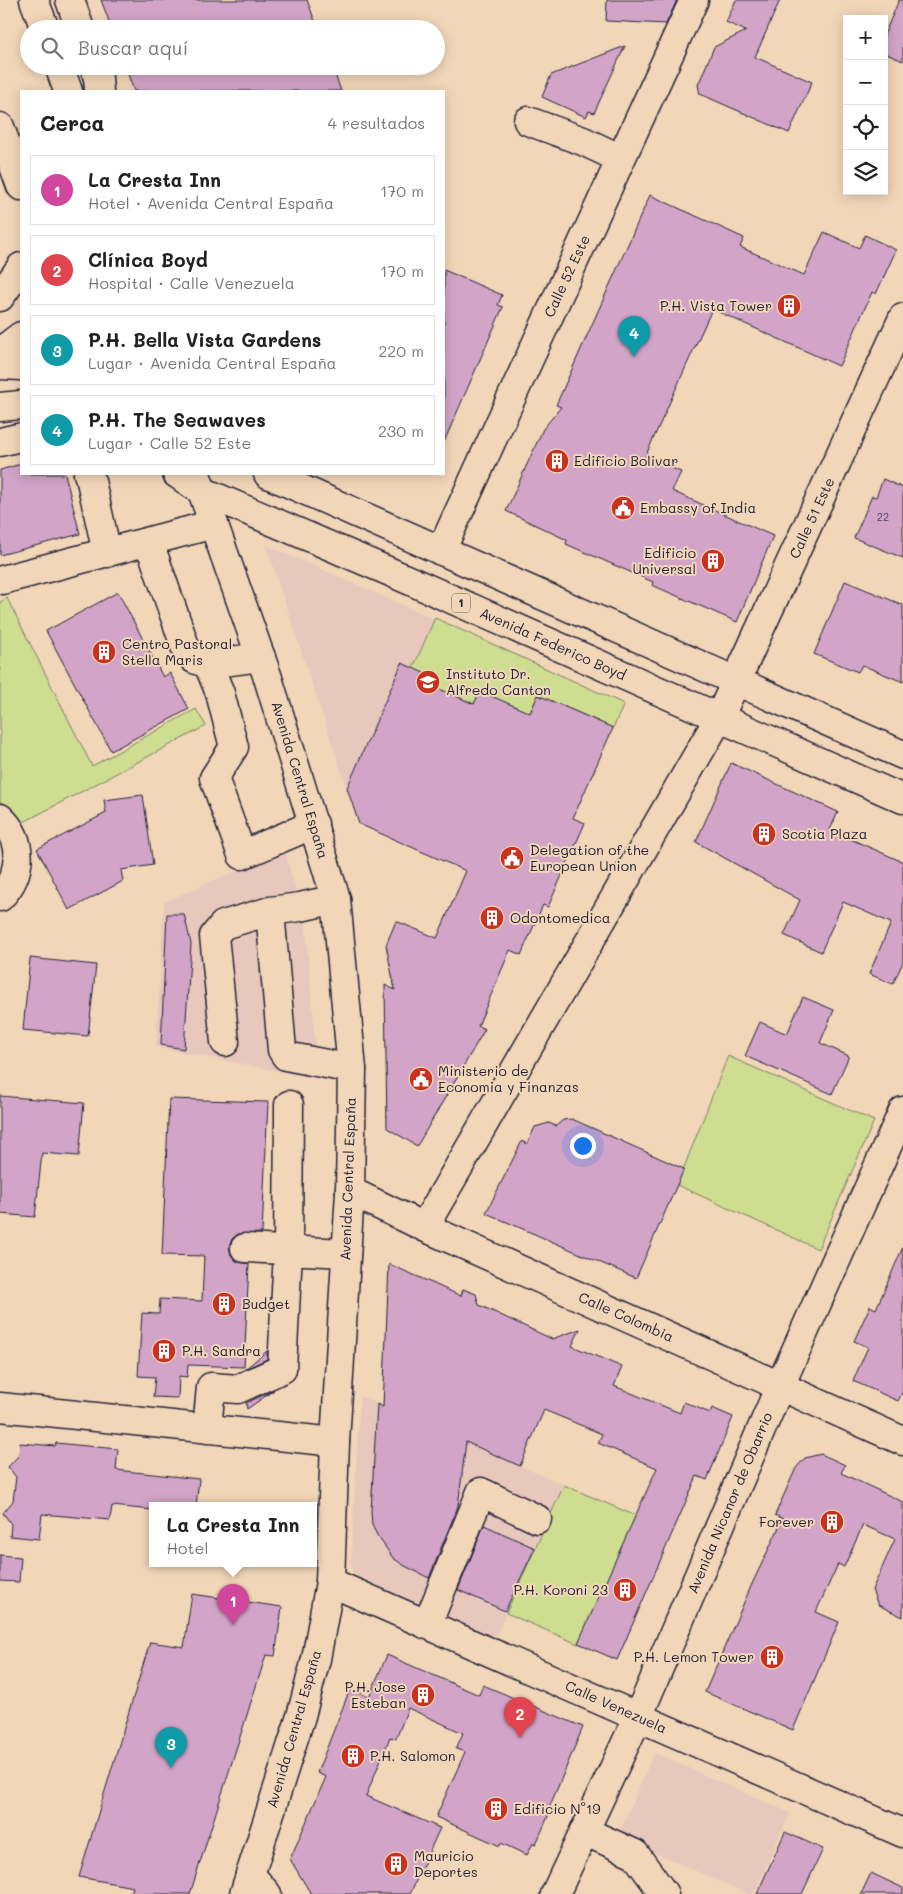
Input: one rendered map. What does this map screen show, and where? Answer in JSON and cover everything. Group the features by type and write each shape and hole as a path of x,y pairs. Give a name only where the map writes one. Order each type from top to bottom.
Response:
{"main road":[{"path":"34,0 42,20"},
{"path":"70,0 77,20"},
{"name":"Calle 52 Este","path":"441,551 694,0"},
{"path":"62,75 68,90"},
{"path":"97,75 99,90"},
{"path":"528,121 583,141 621,159"},
{"path":"0,127 20,183"},
{"path":"0,297 20,268"},
{"name":"Calle 51 Este","path":"424,1227 719,718 903,318"},
{"path":"0,352 20,337"},
{"path":"0,365 20,366"},
{"path":"0,407 20,405"},
{"path":"0,442 20,437"},
{"path":"88,475 106,553"},
{"name":"1","path":"180,475 199,482"},
{"path":"270,475 903,755"},
{"name":"Avenida Central España","path":"199,482 261,657 336,899 352,1069 350,1191 335,1442 330,1582 316,1659 253,1887"},
{"name":"Avenida Federico Boyd","path":"199,482 388,571 903,799"},
{"path":"2,580 214,524"},
{"path":"149,542 186,649 194,659 208,664 261,657"},
{"path":"388,571 411,572 421,570 438,559 441,551"},
{"path":"208,664 220,693 234,747 214,778 242,855 314,824"},
{"path":"0,818 7,825 16,840 19,857 16,874 8,889 0,896"},
{"path":"225,1042 214,936 223,925 270,911 336,899"},
{"path":"270,911 282,1050 286,1056 352,1069"},
{"path":"207,1429 211,1387 238,1389 282,1369 288,1251 289,1105"},
{"name":"Avenida Nicanor de Obarrio","path":"555,1894 638,1717 780,1386 903,1111"},
{"name":"Calle Colombia","path":"350,1191 424,1227 903,1441"},
{"path":"246,1248 346,1253"},
{"path":"0,1407 335,1442"},
{"path":"427,1624 481,1492 537,1519"},
{"name":"Calle Venezuela","path":"330,1582 903,1832"},
{"path":"584,1830 635,1854 664,1894"}],"shaded area":[{"name":"Instituto Dr. Alfredo Canton","path":"266,545 549,669 488,810 420,780 393,839 359,824"},
{"path":"284,850 305,920 316,1051 313,1078 156,1047 164,902"},
{"path":"360,1396 564,1485 495,1637 358,1577 352,1571 351,1559"},
{"path":"654,1753 790,1813 754,1894 747,1894 618,1836"}],"green space":[{"path":"7,598 92,766 196,709 206,726 22,823 9,808 0,802 0,602"},
{"path":"435,618 624,704 613,728 538,695 530,713 480,692 474,704 423,682 413,668"},
{"path":"728,1056 874,1121 818,1249 677,1185"},
{"path":"564,1485 636,1516 578,1644 506,1613"}],"building":[{"path":"101,0 307,0 315,20 109,20"},
{"path":"607,0 677,0 666,24 606,21"},
{"path":"736,0 780,0 755,57 812,82 789,133 700,94 698,85 714,47 746,31 726,22"},
{"path":"899,0 903,0 903,61 888,55 888,26"},
{"path":"625,46 594,113 589,111 586,117 542,97 551,75"},
{"path":"128,75 335,75 341,90 134,90"},
{"path":"650,195 744,238 740,247 804,275 824,232 859,248 865,235 896,250 876,294 872,292 839,366 712,309 645,457 681,472 672,491 773,536 737,622 652,585 653,582 566,544 567,540 506,511 543,429 561,407 556,405"},
{"path":"445,270 502,295 498,305 503,307 445,440"},
{"path":"20,464 20,475 65,475 80,534 0,555 0,470"},
{"path":"883,479 903,488 903,558 854,538 872,496 876,497"},
{"path":"845,581 903,605 903,682 862,665 858,672 814,654"},
{"name":"Centro Pastoral Stella Maris","path":"118,592 163,677 170,673 189,709 111,751 46,631"},
{"path":"402,663 426,674 423,682 474,704 480,691 530,713 538,695 613,728 573,818 585,823 548,907 543,905 521,955 510,950 478,1026 485,1029 417,1146 387,1128 385,985 395,990 386,945 396,921 437,938 466,871 359,824 347,788"},
{"path":"731,763 838,812 830,830 903,862 903,962 893,984 869,974 891,923 843,902 821,952 784,935 800,900 696,842"},
{"path":"143,795 153,865 121,870 123,881 69,910 37,849 106,813 104,800"},
{"path":"167,914 184,914 191,944 184,1049 161,1045"},
{"path":"30,958 96,965 88,1036 23,1030"},
{"path":"803,997 834,1010 820,1043 849,1056 832,1094 745,1056 760,1022 787,1034"},
{"path":"0,1096 84,1103 79,1156 42,1153 35,1217 0,1214"},
{"path":"169,1099 268,1102 262,1233 238,1234 232,1239 229,1247 231,1255 236,1261 249,1264 244,1367 188,1365 187,1377 179,1376 178,1398 153,1397 155,1377 138,1376 142,1313 159,1314 160,1299 202,1301 204,1256 162,1255"},
{"path":"572,1119 684,1169 636,1278 486,1213 522,1141 527,1144 535,1127 549,1123 556,1126 563,1120"},
{"path":"903,1247 903,1391 898,1401 853,1381 868,1347 854,1341 870,1306 876,1309"},
{"path":"389,1264 461,1296 463,1289 476,1294 479,1305 552,1339 580,1329 572,1346 622,1367 614,1386 680,1413 684,1402 710,1413 712,1408 733,1417 707,1480 697,1476 617,1660 578,1643 657,1468 598,1443 602,1434 544,1410 520,1466 466,1442 458,1506 429,1578 393,1558 377,1535 372,1525 371,1512 377,1404 383,1407"},
{"path":"267,1351 267,1359 245,1369"},
{"path":"274,1390 247,1409 246,1403"},
{"path":"20,1443 55,1446 56,1443 118,1449 116,1470 199,1479 196,1502 149,1502 149,1510 112,1506 110,1520 42,1514 39,1539 10,1536 11,1524 3,1513 13,1501 16,1477 8,1467 19,1455"},
{"path":"821,1454 845,1465 841,1473 903,1502 903,1617 878,1605 872,1590 895,1539 863,1525 844,1567 838,1564 816,1612 839,1622 793,1730 705,1692 752,1584 783,1519 775,1515 796,1468 805,1458"},
{"path":"484,1525 535,1548 505,1611 458,1590"},
{"path":"0,1555 21,1557 19,1582 0,1581"},
{"path":"192,1594 282,1607 275,1656 266,1655 190,1894 131,1894 133,1887 79,1877 150,1642 184,1647"},
{"path":"387,1655 479,1695 483,1685 583,1727 536,1844 533,1843 527,1855 501,1843 500,1846 436,1817 465,1752 456,1749 463,1733 408,1708 396,1739 390,1737 366,1796 440,1828 410,1894 311,1894 290,1859 326,1777 317,1773 350,1689 369,1697"},
{"path":"785,1832 823,1849 802,1894 757,1894"},
{"path":"871,1873 903,1888 903,1894 861,1894"}],"place":[{"name":"P.H. Vista Tower","path":"789,306"},
{"name":"P.H. The Seawaves","path":"634,357"},
{"name":"Edificio Bolivar","path":"557,461"},
{"name":"Embassy of India","path":"623,508"},
{"name":"Edificio Universal","path":"713,561"},
{"name":"Centro Pastoral Stella Maris","path":"104,652"},
{"name":"Instituto Dr. Alfredo Canton","path":"428,682"},
{"name":"Scotia Plaza","path":"764,834"},
{"name":"Delegation of the European Union","path":"512,858"},
{"name":"Odontomedica","path":"492,918"},
{"name":"Ministerio de Economia y Finanzas","path":"421,1079"},
{"name":"Budget","path":"224,1304"},
{"name":"P.H. Sandra","path":"164,1351"},
{"name":"Forever","path":"832,1522"},
{"name":"P.H. Koroni 23","path":"625,1590"},
{"name":"La Cresta Inn","path":"233,1625"},
{"name":"P.H. Lemon Tower","path":"772,1657"},
{"name":"P.H. Jose Esteban","path":"423,1695"},
{"name":"Clínica Boyd","path":"520,1738"},
{"name":"P.H. Salomon","path":"353,1756"},
{"name":"P.H. Bella Vista Gardens","path":"171,1768"},
{"name":"Edificio N°19","path":"496,1809"},
{"name":"Mauricio Deportes","path":"396,1864"}]}
